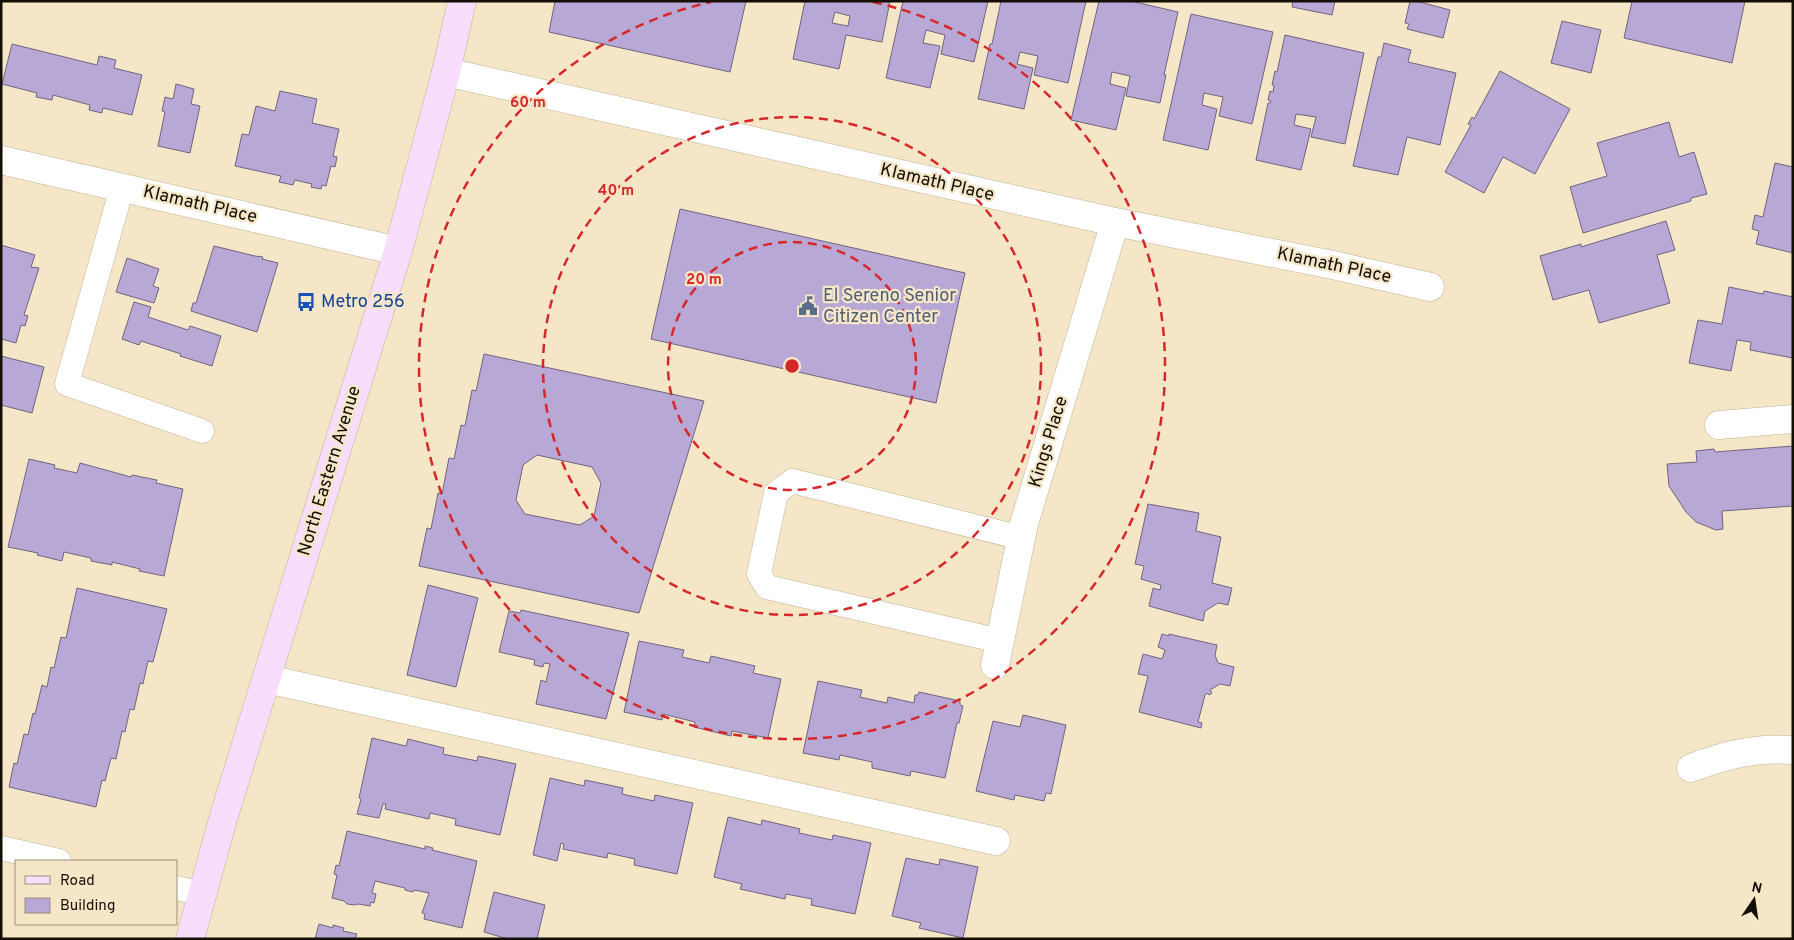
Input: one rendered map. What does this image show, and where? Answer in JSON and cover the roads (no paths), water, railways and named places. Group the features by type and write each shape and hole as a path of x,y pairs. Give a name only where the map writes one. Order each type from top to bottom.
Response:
{"main road":[{"name":"North Eastern Avenue","path":"190,939 223,819 398,251 446,72 456,3"}],"street":[{"name":"Klamath Place","path":"446,72 1115,222 1333,265 1430,287"},
{"name":"Klamath Place","path":"1,160 398,251"},
{"name":"Kings Place","path":"998,653 1027,514 1115,222"},
{"path":"1719,425 1793,419"},
{"path":"266,679 996,841"},
{"path":"1691,768 1722,756 1773,748 1793,750"}],"lane":[{"path":"122,187 67,384 202,431"},
{"path":"998,653 767,587 759,574 776,493 792,481 1022,538"},
{"path":"1,848 55,860"},
{"path":"178,888 203,894"}],"place":[{"name":"Metro 256","path":"306,302"},
{"name":"El Sereno Senior Citizen Center","path":"808,306"}]}
